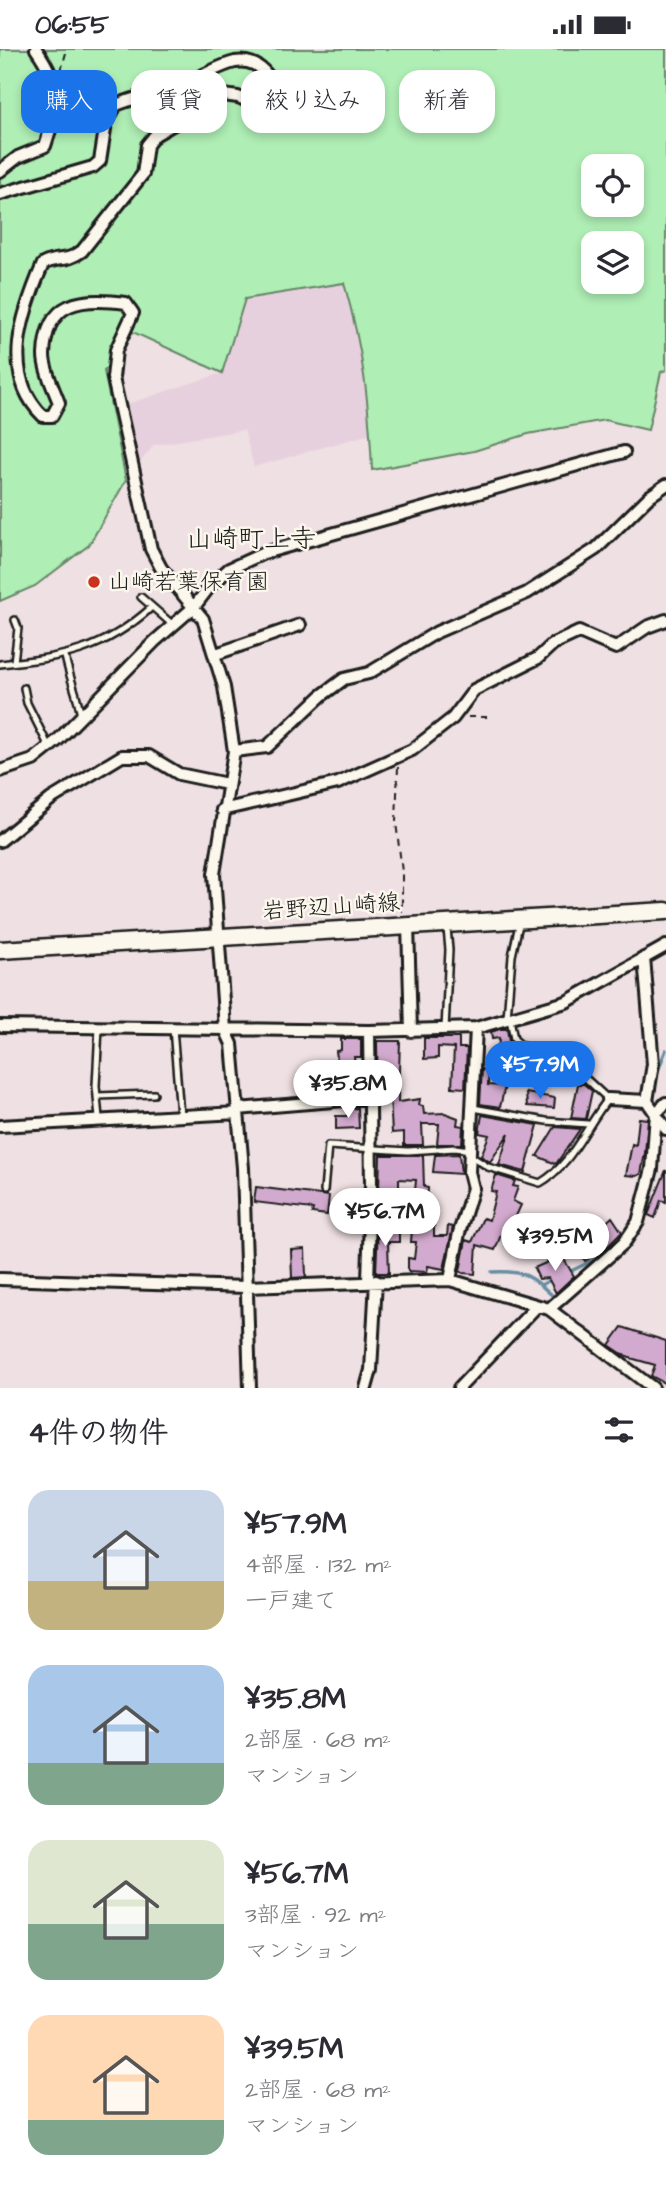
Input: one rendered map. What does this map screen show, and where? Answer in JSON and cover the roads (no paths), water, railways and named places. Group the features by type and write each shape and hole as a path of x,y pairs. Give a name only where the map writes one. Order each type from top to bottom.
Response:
{"main road":[{"name":"岩野辺山崎線","path":"0,950 521,917 666,911"}],"street":[{"path":"0,171 18,157 45,146 58,104 57,89 47,65 36,49"},
{"path":"0,194 93,167 100,161 106,123 116,104 191,80 236,62 257,65 268,75 275,91 273,101 261,107 238,96 223,95 155,135 147,145 143,174 82,251 69,261 51,260 43,264 20,324 15,360 20,388 29,404 43,416 52,416 59,403 44,357 49,329 57,313 74,302 100,299 126,303 133,313 116,350 113,378 151,549 161,568 203,618 216,654 234,751 222,810 214,874 225,1029 232,1044 238,1111 250,1388"},
{"path":"0,771 33,760 49,747 194,607 210,586 229,569 264,554 624,453"},
{"path":"234,751 267,747 321,695 344,679 369,673 437,632 527,593 596,549 650,496 666,485"},
{"path":"222,810 338,783 412,750 453,718 474,690 538,658 553,644 579,632 616,648 646,627 666,620"},
{"path":"216,654 300,625"},
{"path":"0,841 51,799 122,756 149,756 179,774 227,784"},
{"path":"405,925 411,1031"},
{"path":"0,1026 369,1031 476,1028 566,1002 666,946"},
{"path":"644,958 653,1064 647,1101"},
{"path":"450,1279 459,1233 473,1188 469,1153 476,1028"},
{"path":"366,1388 370,1370 372,1281 369,1031"},
{"path":"608,1099 628,1097 647,1101 666,1129"},
{"path":"0,1126 238,1111 370,1098"},
{"path":"549,1309 624,1243 638,1222 652,1169 656,1112 666,1103"},
{"path":"0,1279 246,1287 450,1279 495,1290 536,1307 549,1309 653,1388"},
{"path":"459,1388 536,1307"}],"lane":[{"path":"141,597 173,625"},
{"path":"0,664 65,656 116,637 152,607"},
{"path":"14,662 18,628 15,620"},
{"path":"65,656 68,672 78,691 81,717"},
{"path":"24,688 27,703 49,747"},
{"path":"324,1191 328,1146 469,1153 488,1167 540,1183 579,1144 587,1123 608,1099 581,1074 545,1061 535,1051 522,1046 514,1039 508,1019 512,956 521,917"},
{"path":"445,1029 449,950 446,922"},
{"path":"99,1027 99,1118"},
{"path":"173,1028 180,1115"},
{"path":"97,1096 153,1094"},
{"path":"473,1108 546,1121 587,1123"}],"waterway":[{"path":"658,1070 666,1050"},
{"path":"645,1178 648,1158"},
{"path":"569,1272 606,1254"},
{"path":"492,1272 513,1272 527,1276 556,1299"},
{"path":"541,1285 552,1279"}],"place":[{"name":"山崎若葉保育園","path":"94,582"}],"district":[{"name":"山崎町上寺","path":"251,539"}]}
